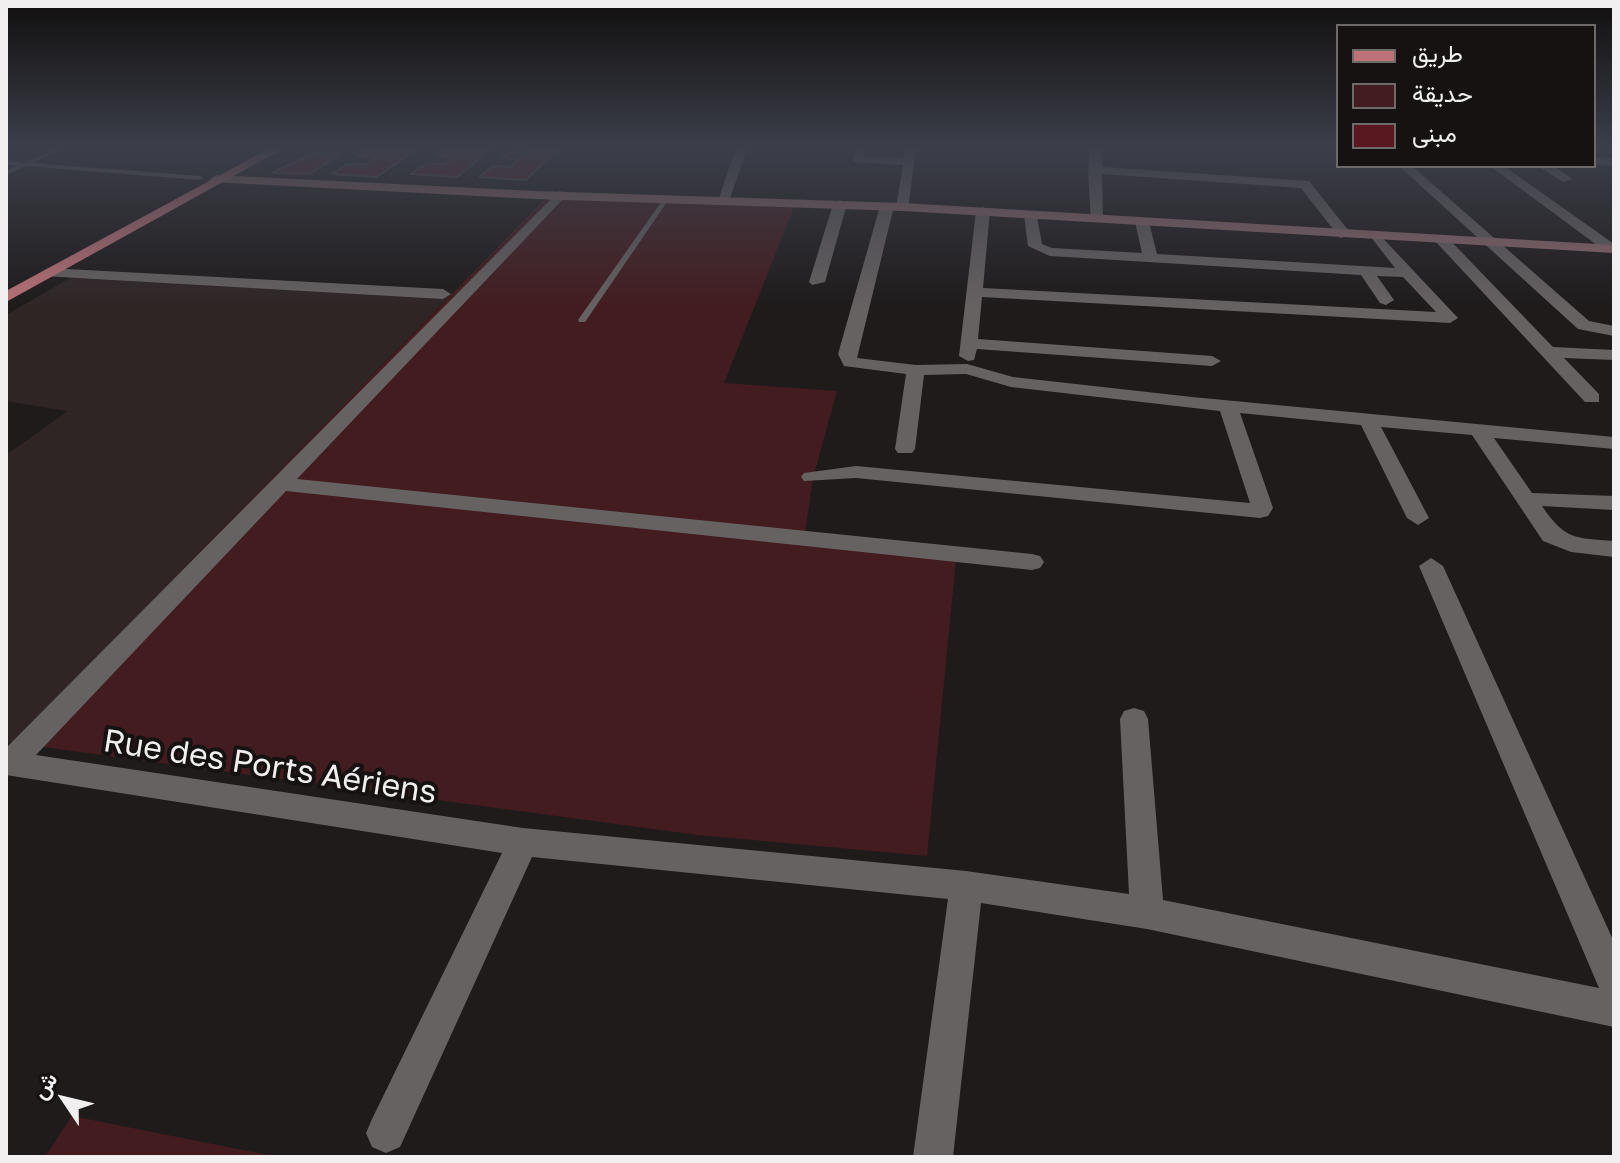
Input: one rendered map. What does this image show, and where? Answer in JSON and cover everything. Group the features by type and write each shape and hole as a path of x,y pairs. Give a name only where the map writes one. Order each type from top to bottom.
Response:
{"main road":[{"path":"6,285 158,201"},
{"path":"6,297 176,201"}],"street":[{"path":"8,763 283,484 553,201"},
{"path":"733,201 983,211 1345,235 1612,248"},
{"path":"897,201 846,359 857,364 916,370 967,369 1011,382 1480,432 1614,443"},
{"path":"1095,201 1096,219"},
{"path":"1319,201 1345,235"},
{"path":"1446,201 1584,325 1614,331"},
{"path":"1546,201 1612,248"},
{"path":"817,282 840,204"},
{"path":"967,369 972,292 983,211"},
{"path":"1031,215 1034,243 1039,249 1407,273"},
{"path":"1142,222 1150,257"},
{"path":"972,292 1450,318 1377,236"},
{"path":"1441,239 1592,398"},
{"path":"1366,271 1386,300"},
{"path":"48,273 443,294"},
{"path":"969,343 1212,361"},
{"path":"1548,352 1614,355"},
{"path":"905,449 916,370"},
{"path":"811,477 856,472 1260,511 1262,508 1228,406"},
{"path":"1368,420 1418,518"},
{"path":"1480,432 1551,536 1571,545 1614,549"},
{"path":"283,484 1032,562"},
{"path":"1523,499 1614,503"},
{"path":"1431,566 1614,982"},
{"path":"1134,719 1147,913"},
{"name":"Rue des Ports Aériens","path":"8,763 523,842 966,886 1147,913 1614,1009"},
{"path":"386,1133 523,842"},
{"path":"933,1157 966,886"}],"lane":[{"path":"582,320 664,201"}],"shaded area":[{"path":"77,274 453,293 13,743 6,742 6,455 68,411 6,401 6,315"}],"green space":[{"path":"543,201 794,207 724,383 837,391 813,478 804,540 956,560 927,856 698,835 13,743"},
{"path":"72,1116 278,1157 45,1157"}]}
